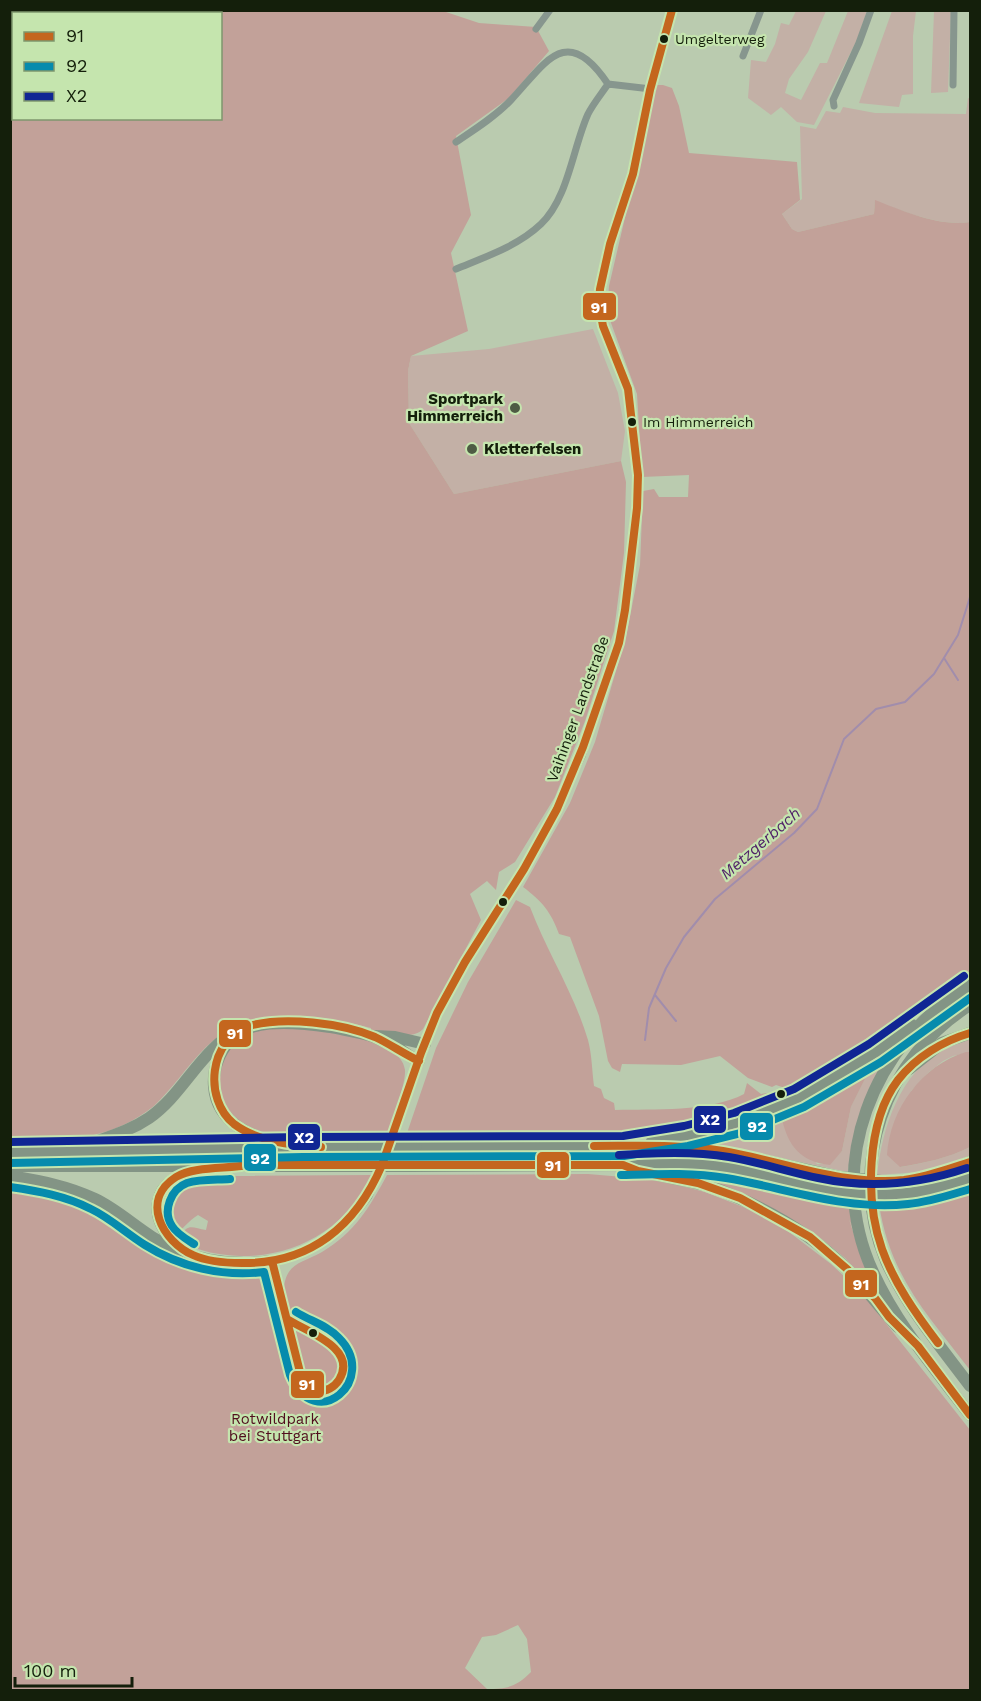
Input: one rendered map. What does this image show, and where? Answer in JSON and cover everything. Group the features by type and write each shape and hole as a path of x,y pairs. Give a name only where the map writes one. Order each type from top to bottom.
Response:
{"highway":[{"path":"624,1146 692,1135 737,1123 799,1098 849,1069 970,985"},
{"path":"970,1005 947,1021 923,1043 899,1078 883,1111 874,1143 870,1188 876,1229 899,1287 970,1386"},
{"path":"928,1015 892,1059 872,1095 859,1135 854,1173 857,1219 868,1259 886,1297 918,1346 970,1415"},
{"path":"71,1152 88,1143 108,1139 127,1131 149,1118 170,1101 214,1048 237,1032 260,1024 282,1022 340,1029 373,1037 418,1061"},
{"path":"237,1032 224,1048 215,1065 213,1088 220,1108 232,1122 246,1131 303,1147"},
{"path":"899,1078 936,1047 957,1036 970,1033"},
{"path":"373,1037 395,1036 425,1044"},
{"path":"10,1153 363,1146 624,1146 721,1151 840,1177 881,1181 917,1179 942,1174 970,1162"},
{"path":"10,1166 623,1165 646,1162 726,1168 840,1192 881,1196 923,1192 970,1178"},
{"path":"188,1253 172,1241 159,1222 160,1195 169,1183 185,1173 234,1169 248,1165"},
{"path":"623,1165 639,1171 705,1185 740,1198 787,1222 837,1259 918,1346"},
{"path":"10,1176 46,1182 89,1196 108,1206 154,1239 178,1251 202,1258 250,1264 272,1261"}],"street":[{"path":"536,29 550,10"},
{"name":"Vaihinger Landstraße","path":"272,1261 293,1256 316,1245 347,1223 362,1205 383,1164 418,1061 449,989 525,868 565,793 588,735 622,632 635,527 638,473 628,386 599,313 599,299 611,240 631,182 651,88 672,10"},
{"path":"743,56 761,10"},
{"path":"834,106 833,100 871,10"},
{"path":"953,85 954,10"},
{"path":"456,142 510,102 547,59 559,53 573,53 586,58 597,67 608,84"},
{"path":"608,84 651,88"},
{"path":"456,269 498,252 526,237 543,223 562,189 589,113 608,84"}],"shaded area":[{"path":"796,11 826,11 808,52 789,79 785,93 801,100 820,63 827,63 848,11 867,11 857,40 814,125 797,122 781,107 771,115 748,98 751,60 766,62 775,44 781,23 789,25"},
{"path":"892,11 916,11 913,36 913,94 902,95 899,107 859,103"},
{"path":"934,11 951,11 948,92 931,93"},
{"path":"968,98 970,99 970,222 935,220 875,201 874,214 798,232 792,229 782,214 802,199 800,126 816,129 826,111 840,113 843,107 875,113 966,114"},
{"name":"Sportpark Himmerreich","path":"593,329 618,393 625,431 621,461 454,494 409,423 408,371 411,356 489,349"},
{"path":"970,1038 970,1052 943,1061 911,1091 901,1167 945,1157 970,1147 970,1157 919,1172 877,1175 889,1120 896,1103 915,1072 928,1059 947,1046"},
{"path":"899,1040 880,1070 866,1103 855,1137 848,1172 709,1143 683,1141 704,1136","holes":["865,1079 851,1107 842,1151 830,1164 817,1164 782,1119"]}],"green space":[{"path":"440,10 479,23 536,27 549,51 509,98 456,136 471,215 451,253 468,331 411,356 408,371 409,423 454,494 621,461 626,482 624,553 614,631 585,721 555,797 515,862 499,872 496,890 487,881 470,894 481,920 423,1029 418,1033 406,1035 391,1034 328,1019 284,1016 263,1018 223,1033 206,1047 154,1106 137,1118 103,1133 50,1140 10,1140 11,125 12,120 222,120 222,12 12,12 12,100 10,98 10,11"},
{"path":"656,85 672,88 679,106 689,153 797,162 800,200 782,214 792,229 798,232 874,214 875,200 934,220 970,222 970,977 839,1071 787,1091 776,1085 772,1087 748,1078 720,1056 681,1065 622,1064 620,1072 612,1068 608,1061 599,1016 570,937 559,934 545,907 523,887 570,803 595,742 626,637 640,565 643,491 654,489 659,497 688,497 689,475 642,477 637,394 607,312 609,286"},
{"path":"516,900 530,907 582,1023 589,1046 594,1086 601,1089 604,1098 614,1103 615,1110 698,1107 715,1104 744,1094 747,1083 761,1094 780,1090 783,1093 757,1109 719,1123 652,1135 419,1137 407,1133 436,1048 468,982"},
{"path":"275,1027 327,1032 370,1041 387,1048 400,1058 405,1077 387,1137 309,1137 276,1134 275,1136 254,1131 230,1115 218,1092 221,1059 237,1038"},
{"path":"970,1052 970,1147 945,1157 900,1167 887,1155 894,1121 902,1106 922,1078 950,1058"},
{"path":"854,1078 865,1079 851,1107 842,1151 830,1165 811,1160 797,1151 788,1137 782,1119 815,1103"},
{"path":"657,1167 724,1174 850,1201 854,1232 849,1219 863,1263 879,1296 845,1258 795,1221 659,1170"},
{"name":"Rotwildpark bei Stuttgart","path":"588,1174 658,1180 705,1192 756,1212 789,1232 831,1264 862,1293 970,1430 970,1690 11,1690 10,1181 46,1188 80,1199 181,1258 221,1271 259,1273 274,1290 284,1287 289,1273 297,1264 333,1245 352,1228 374,1198 387,1175","holes":["518,1625 527,1639 531,1672 516,1684 506,1688 487,1689 465,1668 482,1637 496,1635"]},
{"path":"373,1175 349,1210 335,1224 301,1245 282,1251 240,1256 210,1252 182,1242 181,1236 189,1228 206,1230 208,1221 198,1215 173,1235 164,1223 163,1197 176,1181 202,1176"},
{"path":"970,1186 970,1370 926,1313 902,1274 884,1230 879,1204 935,1196"}],"waterway":[{"name":"Metzgerbach","path":"645,1040 649,1008 666,968 684,937 715,899 794,833 817,809 844,739 876,709 905,702 934,674 958,635 970,597"},
{"path":"944,658 958,680"},
{"path":"655,995 676,1021"}],"transit line":[{"name":"91","path":"382,1165 437,1013 465,962 524,869 557,809 583,747 619,643 637,508 638,475 628,389 603,326 599,305 600,289 610,244 633,174 650,90 672,10"},
{"name":"X2","path":"10,1142 303,1137 623,1136 684,1126 734,1113 794,1089 869,1044 964,976"},
{"name":"92","path":"10,1163 303,1157 624,1156 688,1146 741,1133 804,1107 881,1062 970,998"},
{"name":"91","path":"321,1147 299,1146 264,1139 243,1130 224,1113 218,1100 215,1070 225,1043 236,1033 249,1026 263,1023 313,1022 362,1032 419,1061"},
{"name":"91","path":"938,1343 899,1286 887,1262 876,1230 871,1186 874,1139 887,1097 905,1072 931,1051 950,1040 970,1033"},
{"name":"91","path":"594,1146 691,1147 745,1155 812,1172 881,1181 921,1177 970,1162"},
{"name":"X2","path":"619,1155 674,1153 715,1155 818,1178 874,1184 911,1182 967,1168"},
{"name":"91","path":"248,1165 382,1165 359,1206 328,1237 309,1249 289,1257 266,1262 242,1263 217,1262 182,1249 172,1240 159,1219 157,1208 159,1197 165,1186 183,1173 248,1165"},
{"name":"91","path":"382,1165 623,1165 638,1171 698,1183 740,1198 810,1237 847,1269 918,1346 970,1415"},
{"name":"92","path":"621,1175 713,1176 839,1201 885,1205 924,1202 970,1189"},
{"name":"92","path":"194,1244 176,1231 169,1220 168,1207 173,1195 176,1190 187,1183 230,1179"},
{"name":"92","path":"10,1187 52,1195 81,1204 105,1217 158,1253 187,1265 233,1273 264,1272 290,1375 301,1393 314,1401 327,1401 339,1395 348,1384 352,1370 350,1354 339,1338 324,1326 296,1312"},
{"name":"91","path":"272,1261 300,1372 304,1381 314,1391 331,1388 339,1380 343,1369 342,1359 327,1342 287,1319"}],"place":[{"name":"Umgelterweg","path":"664,39"},
{"name":"Sportpark Himmerreich","path":"515,408"},
{"name":"Im Himmerreich","path":"632,422"},
{"name":"Kletterfelsen","path":"472,449"}]}
